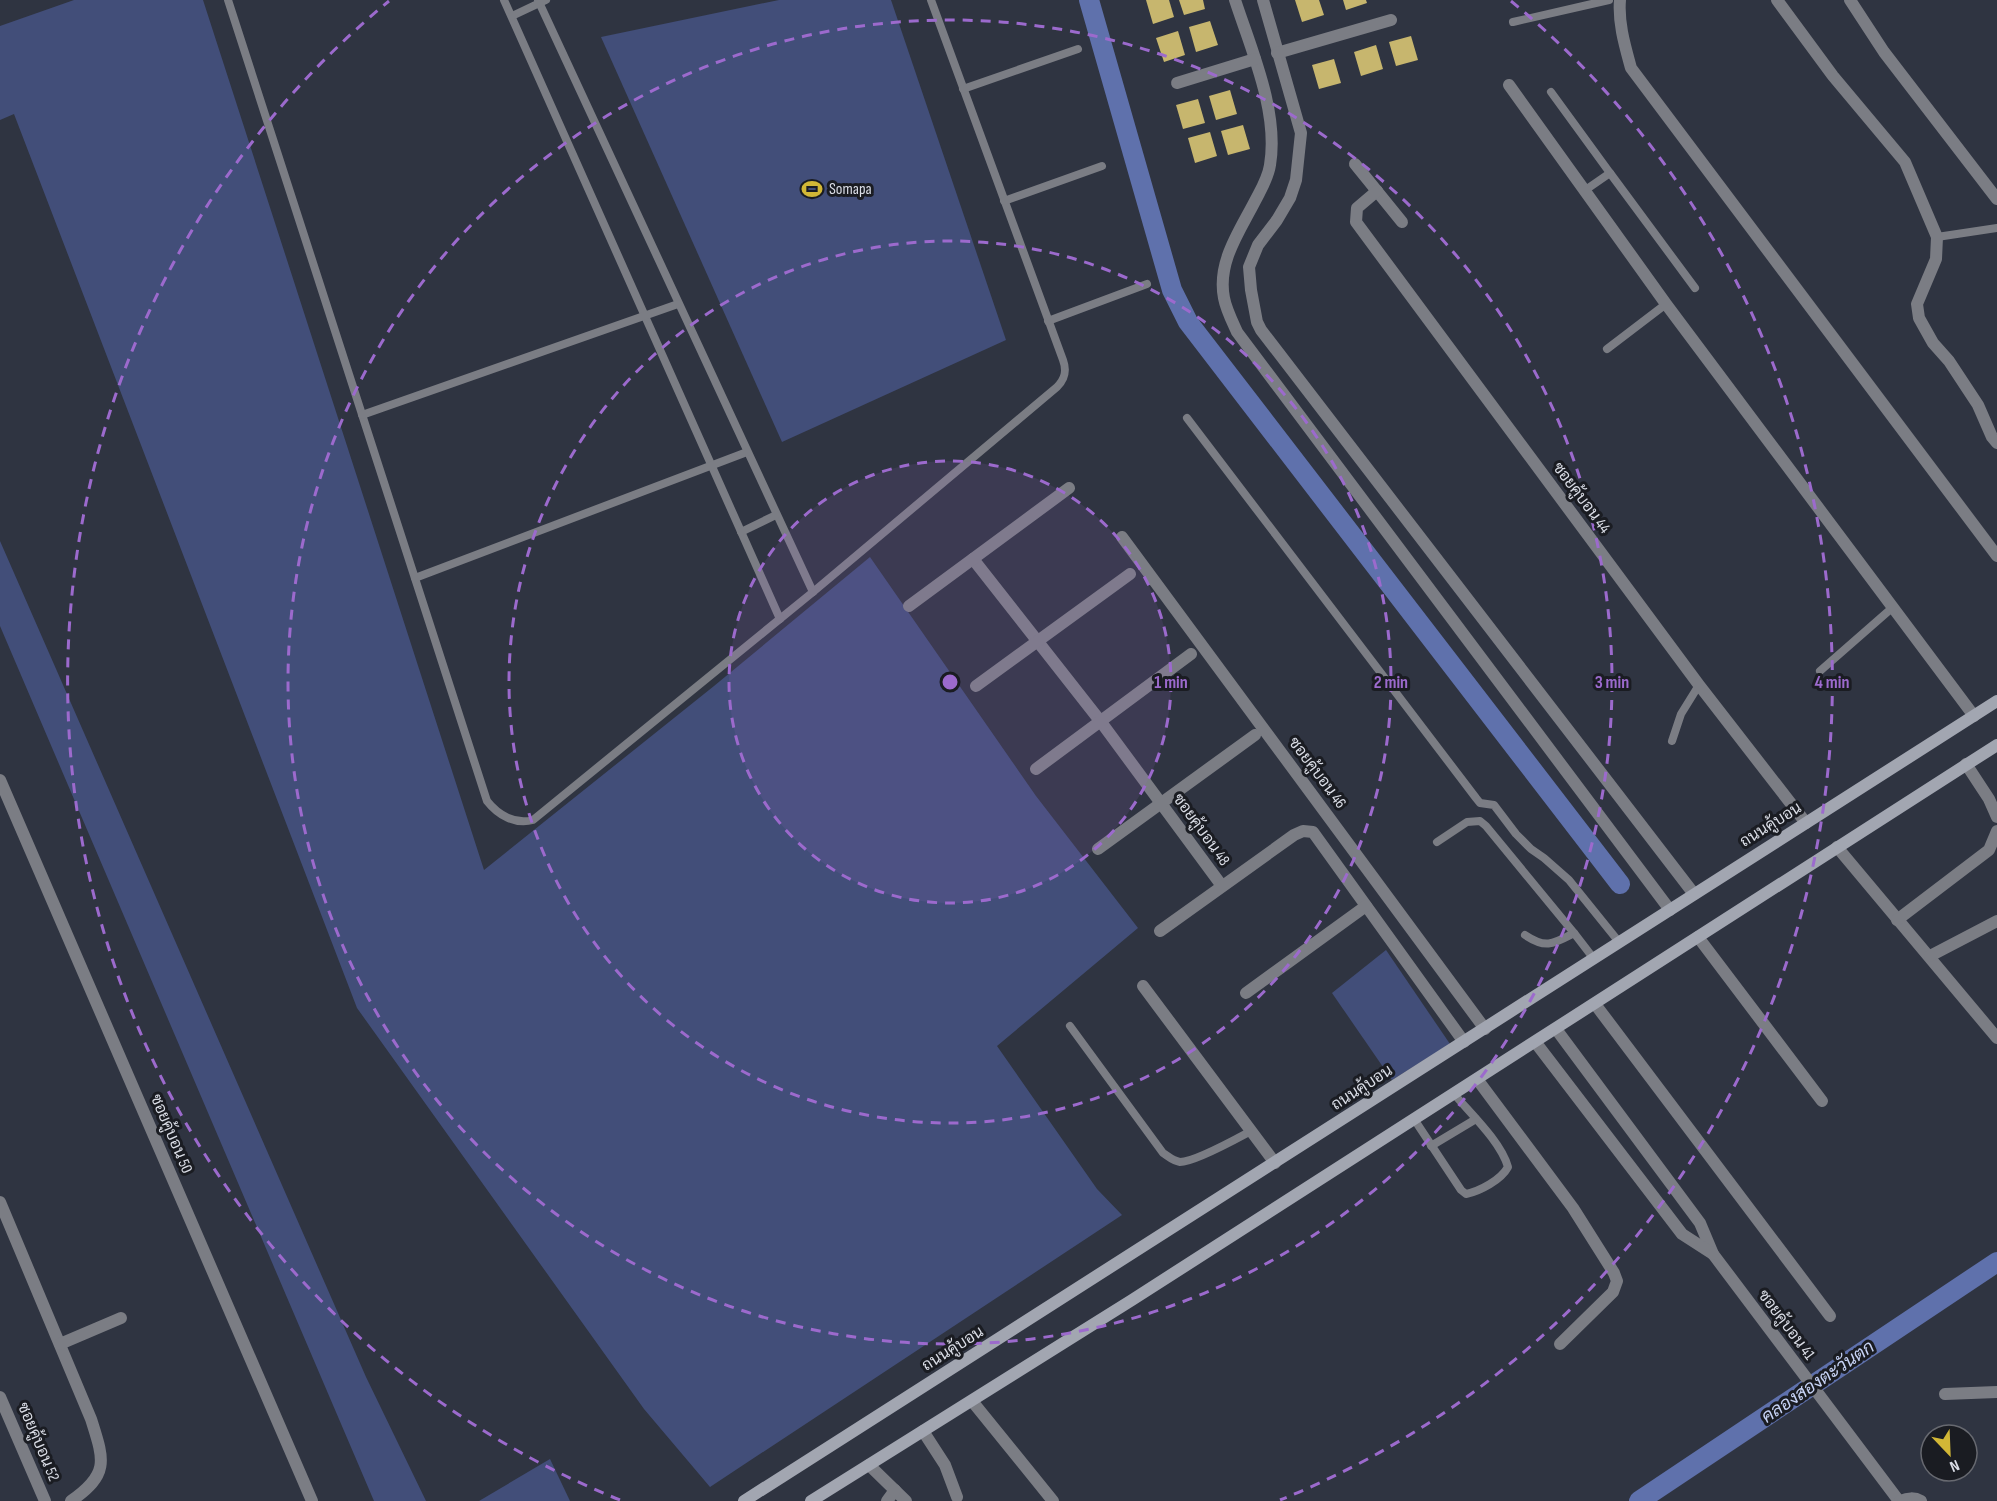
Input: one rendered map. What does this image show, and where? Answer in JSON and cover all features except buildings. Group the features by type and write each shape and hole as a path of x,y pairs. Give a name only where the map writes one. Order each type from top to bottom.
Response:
{"main road":[{"name":"ถนนคู้บอน","path":"744,1501 1997,701"},
{"path":"812,1501 1536,1043 1997,745"}],"street":[{"path":"1235,0 1255,59 1272,136 1270,166 1263,185 1230,249 1224,268 1224,298 1237,332 1670,910"},
{"path":"1263,0 1300,133 1300,153 1296,180 1290,198 1258,245 1248,267 1257,322 1279,354 1694,894"},
{"path":"1620,0 1623,41 1631,68 1997,556"},
{"path":"1777,0 1833,76 1905,162 1936,237 1936,260 1917,304 1919,318 1933,343 1949,361 1978,405 1997,443"},
{"path":"1850,0 1884,52 1997,199"},
{"path":"1277,53 1391,20"},
{"path":"1177,83 1255,59"},
{"path":"1509,85 1666,304 1974,716"},
{"path":"1355,164 1402,222"},
{"name":"ซอยคู้บอน 44","path":"1377,191 1357,208 1356,222 1699,685 1806,823"},
{"path":"1237,332 1257,322"},
{"path":"909,606 1069,488"},
{"name":"ซอยคู้บอน 46","path":"1122,537 1485,1029"},
{"name":"ซอยคู้บอน 48","path":"973,560 1101,722 1222,886 1294,835 1313,832 1464,1042"},
{"path":"976,686 1130,574"},
{"path":"1036,769 1191,654"},
{"path":"1098,849 1255,735"},
{"path":"1966,765 1989,799 1997,817"},
{"name":"ซอยคู้บอน 50","path":"0,780 312,1501"},
{"path":"1897,920 1989,850 1997,831"},
{"path":"1837,848 1997,1038"},
{"path":"1160,931 1222,886"},
{"path":"1246,993 1366,906"},
{"path":"1930,956 1997,921"},
{"path":"1698,937 1822,1101"},
{"path":"1143,986 1275,1163"},
{"path":"1595,1004 1830,1316"},
{"name":"ซอยคู้บอน 41","path":"1556,1029 1700,1223 1713,1254 1900,1501"},
{"name":"ซอยคู้บอน 41","path":"1536,1043 1682,1234 1713,1254"},
{"path":"1477,1079 1573,1208 1617,1281 1613,1292 1560,1344"},
{"path":"0,1202 91,1419 102,1452 101,1468 96,1480 71,1501"},
{"path":"60,1344 121,1318"},
{"path":"1945,1394 1997,1392"},
{"name":"ซอยคู้บอน 52","path":"0,1396 45,1501"},
{"path":"972,1401 1053,1501"},
{"path":"923,1431 941,1459 957,1497"},
{"path":"869,1465 906,1501"},
{"path":"887,1501 895,1490"},
{"path":"1900,1501 1907,1498 1916,1498 1921,1501"}],"lane":[{"path":"228,0 487,801 500,814 520,821 533,820 813,592 1059,385 1065,375 1064,364 931,0"},
{"path":"504,0 780,619"},
{"path":"1513,22 1609,0"},
{"path":"512,16 541,1 678,304 813,592"},
{"path":"963,89 1078,49"},
{"path":"1551,93 1695,288"},
{"path":"1004,201 1102,166"},
{"path":"1584,191 1610,173"},
{"path":"1936,237 1997,228"},
{"path":"1047,321 1147,284"},
{"path":"362,415 678,304"},
{"path":"1607,349 1666,304"},
{"path":"1187,418 1480,803 1494,805 1516,834 1531,849 1569,880 1618,942"},
{"path":"415,578 747,452"},
{"path":"741,532 776,515"},
{"path":"1820,671 1893,608"},
{"path":"1672,741 1681,714 1699,685"},
{"path":"1437,842 1467,822 1480,821 1594,959"},
{"path":"1525,935 1541,945 1549,945 1574,933"},
{"path":"1070,1026 1163,1153 1174,1161 1183,1162 1195,1158 1251,1131"},
{"path":"1414,1119 1455,1182 1466,1194 1497,1179 1508,1167 1506,1160 1476,1119 1454,1094"},
{"path":"1431,1146 1476,1119"}],"shaded area":[{"path":"74,0 203,0 484,870 714,686 870,557 1036,796 1138,928 997,1046 1097,1189 1122,1215 710,1487 644,1409 357,1008 14,114 0,120 0,26"},
{"name":"Somapa","path":"779,0 891,0 1006,340 782,442 601,37"},
{"path":"0,541 366,1377 426,1501 374,1501 0,626"},
{"path":"1386,950 1450,1044 1392,1080 1332,993"},
{"path":"550,1459 570,1501 479,1501"}],"waterway":[{"path":"1089,0 1172,290 1188,322 1620,884"},
{"name":"คลองสองตะวันตก","path":"1639,1501 1997,1262"}],"place":[{"name":"Somapa","path":"812,189"}]}
